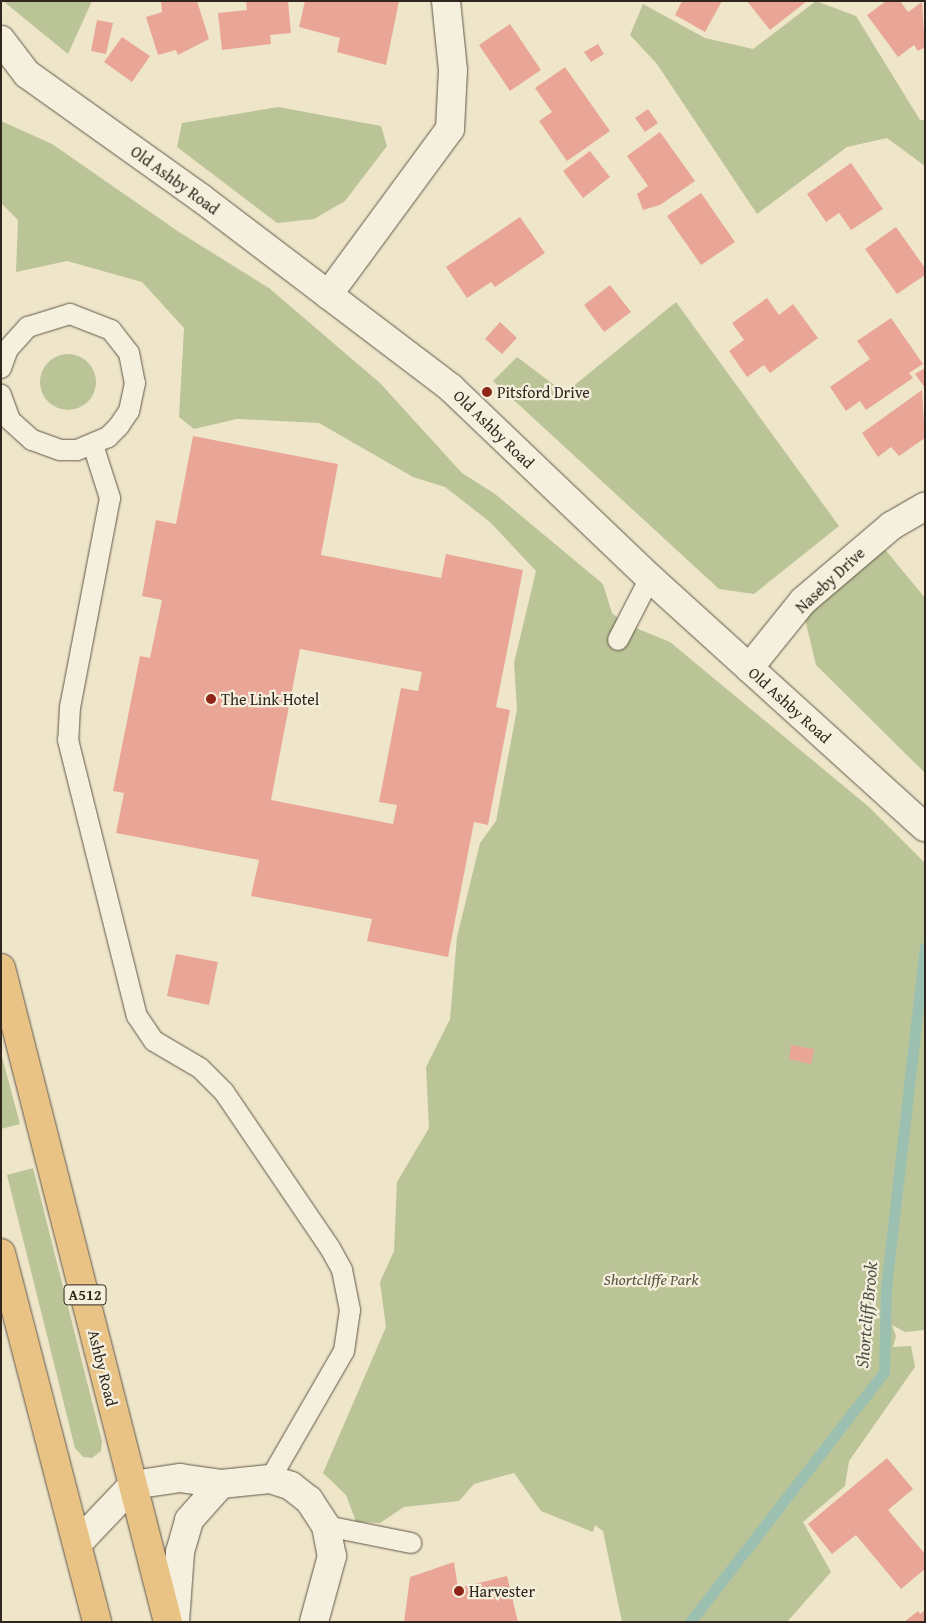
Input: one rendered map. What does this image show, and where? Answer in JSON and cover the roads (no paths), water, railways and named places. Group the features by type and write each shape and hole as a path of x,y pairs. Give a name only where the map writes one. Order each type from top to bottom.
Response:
{"main road":[{"name":"Ashby Road","path":"1,968 168,1622"},
{"path":"1,1253 97,1622"}],"street":[{"path":"328,295 450,129 453,70 446,1"},
{"name":"Old Ashby Road","path":"1,40 14,73 328,295 451,388 650,578 925,827"},
{"name":"Naseby Drive","path":"749,668 803,601 891,526 925,506"},
{"path":"77,1544 133,1485 180,1478 221,1484 270,1479 291,1486 309,1500 326,1526 332,1556 314,1622"},
{"path":"175,1622 180,1552 189,1520 221,1484"}],"lane":[{"path":"1,368 17,337 41,320 70,314 111,330 129,354 134,397 119,426 93,445 60,450 32,440 10,420 1,395"},
{"path":"93,445 110,498 70,707 68,740 137,1016 154,1041 200,1068 224,1092 330,1248 342,1270 350,1310 344,1351 270,1479"},
{"path":"618,640 650,578"},
{"path":"326,1526 411,1543"}],"waterway":[{"name":"Shortcliff Brook","path":"690,1622 884,1372 886,1288 925,947"}],"place":[{"name":"Pitsford Drive","path":"487,392"},
{"name":"The Link Hotel","path":"211,699"},
{"name":"Harvester","path":"459,1591"}],"park label":[{"name":"Shortcliffe Park","path":"651,1279"}]}
